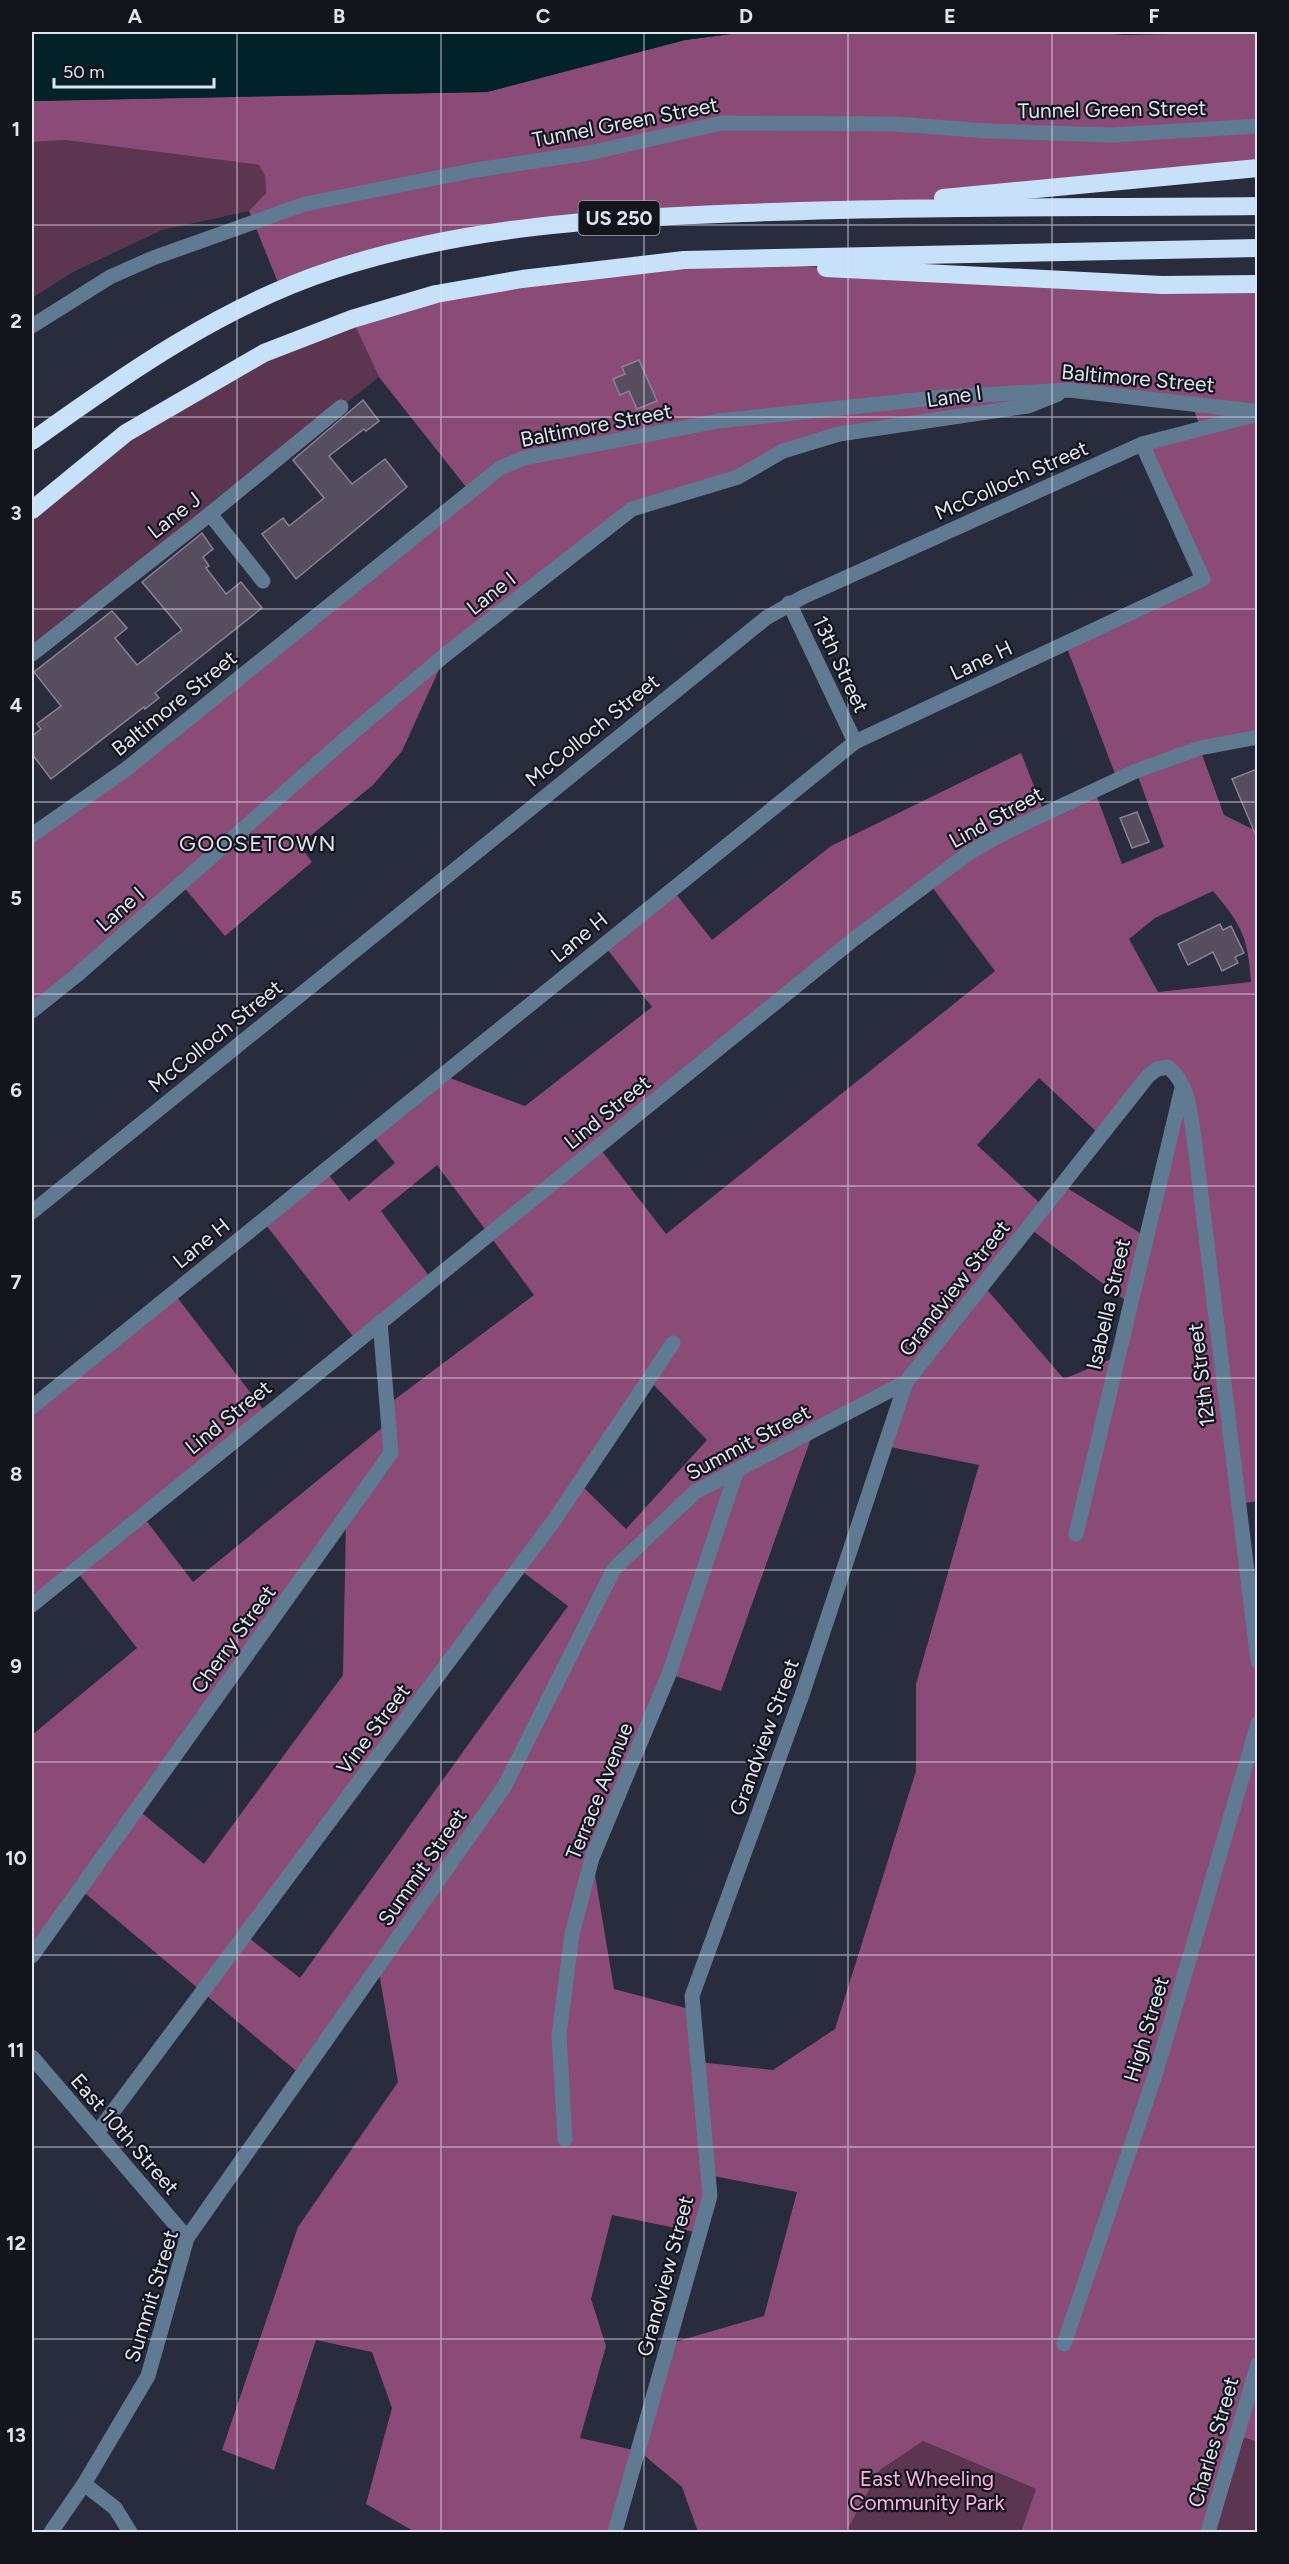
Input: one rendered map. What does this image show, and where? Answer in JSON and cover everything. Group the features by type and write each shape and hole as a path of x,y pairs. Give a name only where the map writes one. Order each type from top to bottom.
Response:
{"highway":[{"path":"825,209 1257,168"},
{"name":"US 250","path":"32,441 165,351 253,303 331,270 437,243 509,228 630,217 825,209 1257,206"},
{"name":"US 250","path":"32,515 54,491 126,433 177,401 264,353 352,319 436,294 522,279 684,260 1257,248"},
{"path":"684,260 1162,285 1257,284"},
{"path":"32,510 54,491"}],"street":[{"name":"Tunnel Green Street","path":"32,326 110,277 206,237 305,204 476,170 589,153 722,123 884,123 988,131 1112,135 1257,126"},
{"name":"Baltimore Street","path":"32,835 125,770 500,468 524,458 719,422 944,397 1069,390 1257,413"},
{"name":"Lane I","path":"32,1011 77,975 351,734 445,655 632,509 738,477 783,451 839,434 1028,406 1069,390"},
{"name":"Lane J","path":"32,654 341,407"},
{"name":"McColloch Street","path":"32,1212 735,641 789,603 1142,444 1257,413"},
{"name":"Lane H","path":"32,1407 855,742 1203,579 1142,444"},
{"path":"210,514 263,581"},
{"name":"13th Street","path":"789,603 855,742"},
{"name":"Lind Street","path":"32,1605 854,939 970,852 1035,817 1136,771 1200,748 1257,737"},
{"name":"Grandview Street","path":"615,2532 710,2196 692,1996 802,1695 906,1382 1149,1076 1157,1069 1168,1067 1177,1074 1183,1085"},
{"name":"Isabella Street","path":"1076,1534 1183,1085"},
{"name":"12th Street","path":"1183,1085 1197,1157 1257,1661"},
{"name":"Cherry Street","path":"32,1956 391,1453 380,1322"},
{"name":"Vine Street","path":"97,2133 549,1527 673,1343"},
{"name":"Summit Street","path":"51,2532 84,2484 148,2376 187,2238 504,1787 614,1569 695,1492 906,1382"},
{"name":"Terrace Avenue","path":"565,2139 559,2035 572,1934 592,1858 669,1674 737,1470"},
{"name":"High Street","path":"1064,2344 1157,2069 1257,1723"},
{"name":"East 10th Street","path":"34,2069 97,2133 187,2238"},
{"name":"Charles Street","path":"1208,2532 1257,2364"},
{"path":"84,2484 115,2508 130,2532"}],"green space":[{"path":"65,140 259,165 265,176 266,193 249,211 162,230 73,272 32,298 32,142"},
{"path":"352,319 379,377 32,654 32,515 178,401"},
{"path":"1237,2436 1257,2442 1257,2532 1208,2532"},
{"name":"East Wheeling Community Park","path":"923,2441 1085,2510 1080,2532 846,2532 880,2470"}],"shaded area":[{"path":"32,32 746,32 685,40 487,92 32,101"},
{"path":"746,32 1085,32 1125,35 1257,32 1257,168 825,209 509,228 281,290 249,211 266,193 265,176 259,165 65,140 32,142 32,101 487,92 685,40"},
{"path":"684,260 1043,280 1257,284 1257,737 1200,749 1224,815 1258,832 1258,1501 1238,1504 1248,1588 1258,1587 1258,2442 1238,2436 1208,2532 1021,2532 1036,2489 923,2441 880,2470 846,2532 698,2532 682,2487 639,2451 615,2532 415,2532 366,2504 392,2408 372,2352 316,2340 274,2470 222,2450 298,2227 398,2082 378,1967 301,2075 80,1889 32,1956 32,1735 137,1648 75,1569 32,1605 32,1407 173,1292 266,1413 142,1515 193,1582 388,1423 386,1406 534,1295 437,1165 381,1211 432,1280 356,1340 262,1220 325,1170 349,1201 395,1163 371,1133 442,1075 525,1106 652,1007 604,945 672,889 712,940 831,846 1021,753 1044,812 1094,789 1122,864 1164,847 1136,771 1117,779 1065,643 1203,579 1142,444 1200,427 1192,404 1069,390 1028,406 839,434 738,477 632,509 443,661 402,751 373,785 299,845 312,862 225,936 181,884 32,1011 32,835 470,492 379,377 352,319 436,294","holes":["929,883 995,971 666,1234 598,1146","1213,891 1231,913 1242,933 1248,954 1251,982 1158,992 1129,939 1155,918","1157,1069 1183,1085 1145,1236 1062,1185 1044,1207 977,1145 1039,1078 1101,1136","1029,1228 1130,1304 1118,1356 1064,1379 983,1285","649,1380 707,1440 626,1529 579,1483","906,1383 885,1446 979,1465 916,1684 916,1771 835,2029 773,2070 698,2062 693,2010 614,1989 592,1857 669,1674 721,1691 814,1430","346,1518 343,1675 204,1864 137,1809","519,1569 568,1606 300,1978 245,1935","708,2175 797,2192 764,2316 668,2344 638,2451 580,2438 606,2346 591,2299 612,2215 700,2233"]}],"building":[{"path":"639,360 657,401 637,409 629,391 620,395 613,379 625,374 622,367"},
{"path":"363,400 379,421 366,431 364,429 329,456 352,484 385,459 407,487 296,579 262,534 283,518 289,526 324,498 293,460"},
{"path":"202,533 213,549 203,557 209,566 206,568 226,594 241,582 262,608 155,693 159,698 145,709 144,707 51,779 32,754 32,736 41,729 37,724 61,706 34,672 112,611 127,628 115,638 137,665 182,630 142,582"},
{"path":"1257,769 1257,838 1232,779"},
{"path":"1137,812 1149,842 1132,848 1120,818"},
{"path":"1220,924 1223,930 1231,926 1244,953 1235,957 1238,963 1222,971 1213,952 1188,965 1178,944"}],"district":[{"name":"GOOSETOWN","path":"258,843"}]}
